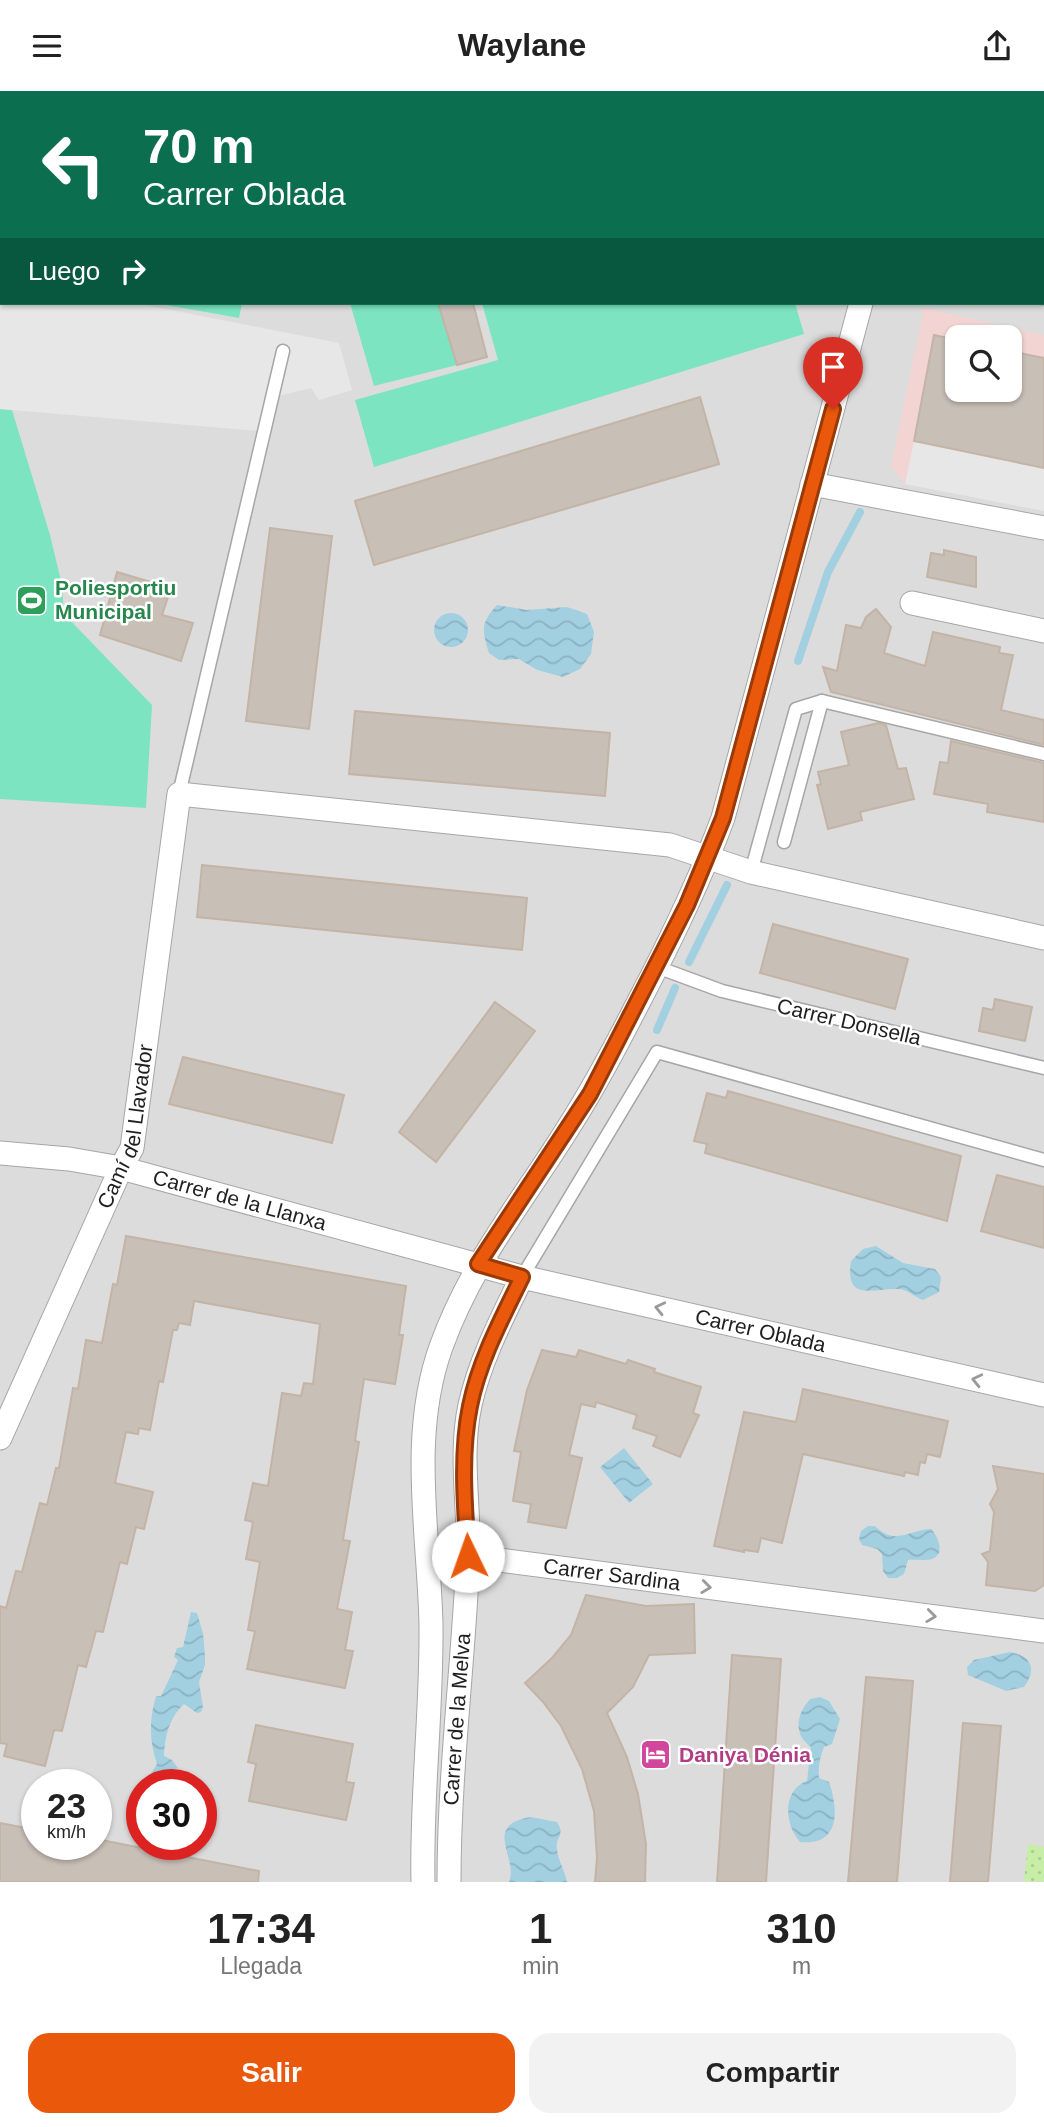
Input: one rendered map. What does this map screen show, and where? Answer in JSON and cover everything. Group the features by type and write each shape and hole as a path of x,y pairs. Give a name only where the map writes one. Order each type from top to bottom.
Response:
{"street":[{"path":"423,1882 431,1627 424,1510 424,1427 439,1351 478,1264 576,1117 657,967 697,884 723,818 860,305"},
{"path":"813,484 1044,528"},
{"path":"912,603 1044,631"},
{"path":"179,794 670,845 751,872 1044,938"},
{"name":"Camí del Llavador","path":"0,1438 132,1148 179,794"},
{"name":"Carrer de la Llanxa","path":"0,1153 121,1168 478,1264"},
{"name":"Carrer Oblada","path":"478,1264 522,1277 1044,1395"},
{"path":"468,1556 465,1483 466,1434 470,1406 498,1325 522,1277"},
{"name":"Carrer Sardina","path":"468,1556 1044,1631"},
{"name":"Carrer de la Melva","path":"449,1882 449,1832 468,1556"}],"lane":[{"path":"179,794 283,351"},
{"path":"784,842 822,701"},
{"path":"751,872 796,709 810,703 822,701 1044,754"},
{"name":"Carrer Donsella","path":"657,967 722,992 1044,1067"},
{"path":"522,1277 657,1052 1044,1160"}],"shaded area":[{"path":"0,305 1044,305 1044,1882 0,1882"},
{"path":"0,305 145,305 339,343 352,390 319,400 311,388 266,399 259,431 0,409"},
{"path":"924,308 1000,325 945,325 945,402 1022,402 1022,330 1044,335 1044,511 905,484 891,466"},
{"path":"914,441 1044,468 1044,511 905,484"}],"green space":[{"path":"166,305 242,305 239,318"},
{"path":"351,305 439,305 457,365 374,386"},
{"path":"483,305 796,305 804,334 374,467 355,400 498,360"},
{"name":"Poliesportiu Municipal","path":"0,409 12,410 50,535 62,585 64,614 152,705 146,808 0,799"},
{"path":"1028,1844 1044,1847 1044,1882 1024,1881"}],"water":[{"path":"497,605 527,610 567,607 587,614 594,632 591,654 580,669 563,677 537,670 519,659 499,660 489,653 484,633 485,622"},
{"path":"451,613 463,618 468,630 463,642 451,647 439,642 434,630 439,618"},
{"path":"876,1246 903,1263 935,1269 941,1277 939,1292 923,1300 901,1289 871,1291 857,1288 852,1283 850,1274 851,1261 863,1249"},
{"path":"624,1448 653,1484 629,1503 600,1467"},
{"path":"868,1526 875,1526 882,1532 895,1536 931,1529 938,1540 939,1553 932,1559 908,1560 904,1574 897,1578 888,1578 883,1571 882,1554 877,1549 862,1545 859,1539 861,1531"},
{"path":"191,1612 197,1613 203,1633 205,1656 199,1682 203,1707 201,1712 197,1713 184,1704 171,1721 164,1756 172,1760 178,1768 154,1769 157,1764 152,1747 151,1722 156,1696 161,1696 178,1660 174,1657 177,1648 183,1647"},
{"path":"1010,1652 1028,1660 1030,1664 1030,1675 1024,1687 1006,1691 968,1675 967,1667 974,1660"},
{"path":"820,1697 829,1701 840,1719 832,1744 824,1747 819,1770 819,1778 829,1782 835,1815 829,1832 823,1838 813,1842 800,1842 791,1826 788,1808 793,1792 807,1781 811,1747 801,1736 798,1724 805,1705 810,1699"},
{"path":"531,1817 557,1822 561,1830 558,1853 567,1882 509,1882 511,1873 505,1835 508,1827 516,1821"}],"building":[{"path":"439,305 474,305 487,357 457,365"},
{"path":"934,335 945,337 945,402 1022,402 1022,353 1044,358 1044,468 914,441"},
{"path":"700,397 719,464 374,565 355,501"},
{"path":"270,528 332,536 309,729 246,721"},
{"path":"944,550 976,557 976,587 927,577 931,553 944,555"},
{"path":"117,572 171,588 162,615 193,623 181,661 100,635"},
{"path":"876,609 891,627 884,653 925,666 933,632 1000,647 999,653 1013,655 1001,710 1044,720 1044,745 831,692 823,667 837,671 846,625 861,628 866,617"},
{"path":"355,711 610,733 605,796 349,774"},
{"path":"878,723 886,725 898,769 906,768 914,799 860,812 862,820 828,829 817,785 821,784 818,772 849,765 841,732"},
{"path":"951,741 1044,763 1044,822 987,812 988,804 934,794 940,762 948,763"},
{"path":"202,865 527,898 522,950 197,917"},
{"path":"773,924 908,959 895,1009 760,973"},
{"path":"995,999 1032,1007 1025,1041 979,1031 983,1008 993,1010"},
{"path":"495,1002 535,1031 436,1162 399,1132"},
{"path":"183,1057 344,1095 332,1143 169,1104"},
{"path":"728,1091 961,1156 947,1221 705,1153 707,1144 694,1141 707,1093 726,1098"},
{"path":"997,1175 1044,1187 1044,1248 981,1231"},
{"path":"126,1236 406,1286 399,1335 403,1335 395,1384 364,1379 355,1441 359,1442 343,1540 350,1541 337,1609 352,1612 345,1650 353,1651 345,1688 247,1669 255,1631 248,1630 260,1562 246,1559 253,1522 245,1520 253,1483 268,1486 282,1393 301,1396 304,1383 313,1384 320,1324 194,1301 190,1325 179,1323 177,1330 173,1330 163,1382 159,1381 150,1430 139,1428 138,1434 126,1432 115,1483 153,1492 144,1529 136,1527 127,1564 120,1562 103,1632 96,1631 86,1667 78,1665 62,1731 54,1730 45,1766 4,1756 7,1744 0,1743 0,1606 6,1608 16,1571 22,1572 40,1503 47,1505 56,1468 59,1468 73,1388 78,1389 86,1340 102,1343 113,1284 117,1285"},
{"path":"542,1350 576,1357 579,1350 626,1364 628,1360 655,1369 654,1372 701,1387 693,1413 699,1415 680,1457 653,1446 657,1436 633,1428 637,1415 596,1402 595,1407 581,1404 569,1455 582,1458 566,1528 528,1522 531,1504 513,1501 521,1452 514,1451 527,1390"},
{"path":"803,1389 948,1421 940,1457 927,1454 925,1463 920,1462 918,1475 905,1472 904,1476 803,1454 782,1543 761,1538 758,1552 714,1546 744,1412 796,1422"},
{"path":"993,1466 1044,1474 1044,1585 1035,1591 986,1585 988,1562 982,1554 990,1551 994,1512 990,1504 998,1489"},
{"path":"586,1595 646,1606 694,1604 695,1653 649,1655 633,1687 607,1713 627,1757 638,1794 646,1844 645,1882 595,1882 597,1858 594,1811 582,1769 561,1726 525,1683 552,1658 571,1635"},
{"path":"732,1655 781,1659 766,1882 717,1882"},
{"path":"866,1677 913,1681 897,1882 848,1882"},
{"path":"963,1723 1001,1726 988,1882 950,1882"},
{"path":"256,1725 353,1744 346,1782 354,1783 346,1820 249,1801 256,1764 248,1762"},
{"path":"0,1823 21,1827 21,1860 112,1860 112,1842 126,1845 126,1860 203,1860 259,1871 258,1882 0,1882"}],"waterway":[{"path":"798,661 828,572 860,512"},
{"path":"689,962 727,885"},
{"path":"657,1030 675,988"}],"place":[{"name":"Poliesportiu Municipal","path":"32,600"},
{"name":"Daniya Dénia","path":"656,1755"}],"route":[{"path":"468,1556 465,1497 466,1434 470,1406 498,1325 522,1277 478,1264 590,1094 697,884 723,818 833,409"}]}
